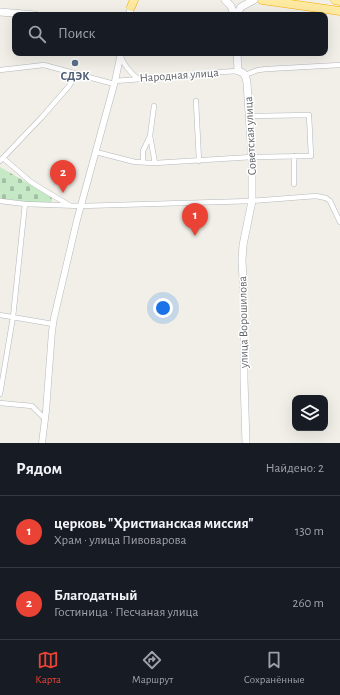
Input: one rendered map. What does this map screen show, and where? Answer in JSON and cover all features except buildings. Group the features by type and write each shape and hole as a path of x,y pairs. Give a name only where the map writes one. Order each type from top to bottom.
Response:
{"highway":[{"path":"262,0 340,11"},
{"path":"335,0 340,1"}],"main road":[{"path":"226,0 234,12"},
{"path":"237,12 241,7 254,0"},
{"path":"0,12 12,13"},
{"name":"Советская улица","path":"238,56 242,73 247,83 252,157 252,201"},
{"name":"улица Ворошилова","path":"246,443 243,253 245,232 252,201"}],"street":[{"path":"42,443 53,324 81,206 120,56"},
{"path":"121,56 126,68 138,78"},
{"path":"0,70 44,65 114,82"},
{"name":"Народная улица","path":"114,82 138,78 220,72 242,73 267,69 340,66"},
{"path":"71,206 31,182 1,159 42,117 69,86 76,74"},
{"path":"196,101 199,161"},
{"path":"143,162 143,151 150,136 154,106"},
{"path":"96,152 127,160 155,163 252,157 311,156 309,115 250,116"},
{"path":"150,136 155,163"},
{"path":"294,156 294,184"},
{"path":"0,201 24,204 81,206 252,201 316,196 326,198 330,201 340,222"},
{"path":"0,394 13,317 24,204"},
{"path":"0,315 53,324"},
{"path":"0,358 6,359"},
{"path":"0,403 32,406 45,419"}],"green space":[{"path":"0,167 50,196 52,201 49,204 0,199"}],"place":[{"name":"СДЭК","path":"75,63"},
{"name":"Благодатный","path":"63,193"},
{"name":"церковь \"Христианская миссия\"","path":"195,236"}]}
